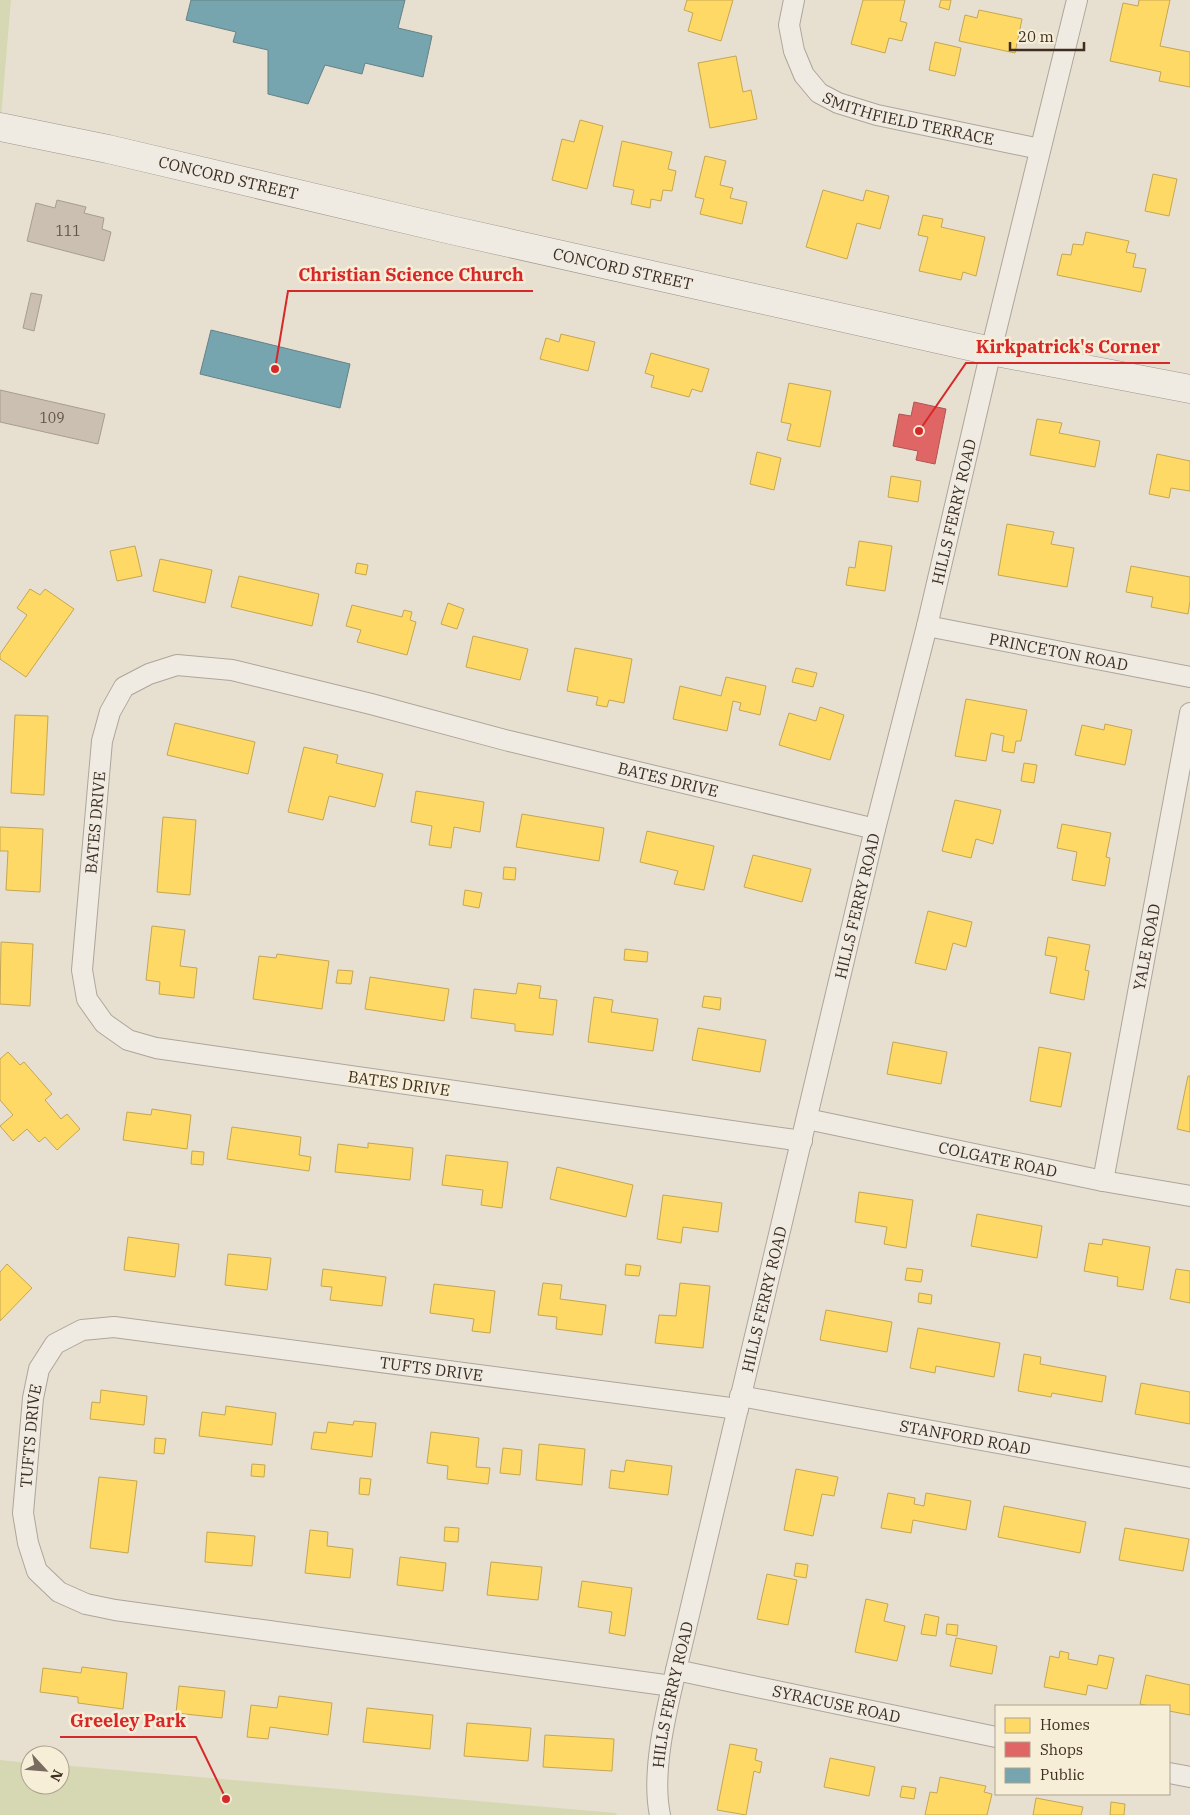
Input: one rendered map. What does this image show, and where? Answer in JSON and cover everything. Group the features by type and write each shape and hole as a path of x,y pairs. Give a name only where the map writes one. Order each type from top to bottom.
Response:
{"main road":[{"name":"CONCORD STREET","path":"0,127 991,351 1190,389"}],"street":[{"name":"SMITHFIELD TERRACE","path":"794,0 789,25 794,51 804,75 819,93 838,103 877,115 1040,150"},
{"name":"HILLS FERRY ROAD","path":"660,1815 657,1802 658,1760 674,1678 808,1119 875,829 927,626 991,351 1077,0"},
{"name":"PRINCETON ROAD","path":"927,626 1190,677"},
{"name":"BATES DRIVE","path":"802,1141 156,1048 128,1040 104,1023 87,999 82,970 102,741 110,712 124,687 149,674 177,665 232,670 509,741 875,829"},
{"name":"YALE ROAD","path":"1102,1181 1190,713"},
{"name":"COLGATE ROAD","path":"808,1119 1102,1181 1190,1196"},
{"name":"TUFTS DRIVE","path":"674,1678 115,1610 86,1604 59,1592 37,1571 28,1543 23,1513 35,1388 40,1369 55,1344 82,1330 114,1328 739,1402"},
{"name":"STANFORD ROAD","path":"739,1402 1190,1478"},
{"name":"SYRACUSE ROAD","path":"674,1678 995,1737"},
{"path":"1170,1773 1190,1777"}],"green space":[{"path":"0,0 11,0 0,129"},
{"path":"0,1760 20,1762 20,1795 70,1795 70,1766 616,1813 617,1815 0,1815"}],"building: Homes":[{"path":"687,0 733,0 721,41 688,31 693,13 684,10"},
{"path":"863,0 905,0 900,21 907,23 902,41 889,38 885,53 851,44"},
{"path":"941,0 951,0 949,10 939,7"},
{"path":"1139,0 1170,0 1160,46 1190,52 1190,87 1159,81 1161,72 1110,61 1123,3 1138,6"},
{"path":"979,10 1022,19 1015,53 959,41 965,15 977,18"},
{"path":"935,42 961,48 955,76 929,70"},
{"path":"736,56 743,92 751,90 757,119 710,128 698,63"},
{"path":"580,120 603,126 587,189 552,180 562,139 574,142"},
{"path":"622,141 672,152 668,169 676,171 672,191 663,190 661,201 651,199 650,208 631,204 634,190 613,186"},
{"path":"705,156 726,161 720,185 733,188 730,198 747,202 742,224 700,214 704,199 695,197"},
{"path":"1153,174 1177,179 1169,216 1145,211"},
{"path":"823,190 863,201 866,190 889,196 880,229 857,223 847,259 806,247"},
{"path":"923,215 943,219 941,227 985,237 976,276 963,272 961,280 919,271 928,237 918,235"},
{"path":"1086,232 1129,241 1126,252 1136,254 1133,267 1146,269 1141,292 1057,275 1062,254 1071,255 1073,244 1083,245"},
{"path":"561,334 595,342 588,371 540,359 546,338 559,342"},
{"path":"651,353 709,369 702,392 692,389 689,397 651,387 654,376 645,373"},
{"path":"789,383 831,391 820,447 787,440 791,424 781,422"},
{"path":"1037,419 1062,423 1059,433 1100,441 1095,467 1030,455"},
{"path":"757,452 781,458 774,490 750,484"},
{"path":"1157,454 1190,461 1190,491 1171,488 1169,498 1149,494"},
{"path":"891,476 921,481 918,502 888,497"},
{"path":"1007,524 1054,532 1051,544 1074,548 1067,587 998,575"},
{"path":"859,541 892,546 885,591 846,585 849,567 855,568"},
{"path":"135,546 142,576 117,581 110,551"},
{"path":"160,559 212,570 205,603 153,591"},
{"path":"357,563 368,565 366,575 355,573"},
{"path":"1131,566 1190,577 1188,614 1151,607 1153,597 1126,592"},
{"path":"239,576 319,594 312,626 231,607"},
{"path":"30,589 40,595 45,589 74,609 26,677 0,659 0,654 27,615 17,608"},
{"path":"448,603 464,609 457,629 441,624"},
{"path":"352,605 402,617 404,610 412,612 410,620 416,622 407,655 357,642 361,630 346,626"},
{"path":"473,636 528,649 520,680 466,667"},
{"path":"575,648 632,659 624,703 609,700 607,707 596,705 598,697 567,691"},
{"path":"796,668 817,673 813,687 792,682"},
{"path":"726,677 766,686 760,715 739,710 741,703 733,701 727,731 673,719 680,686 721,696"},
{"path":"966,699 1027,710 1021,741 1016,741 1014,753 1002,751 1004,736 991,733 986,761 955,756"},
{"path":"820,707 844,715 830,760 779,745 789,713 816,721"},
{"path":"15,715 48,716 44,795 11,793"},
{"path":"175,723 255,742 248,774 167,755"},
{"path":"1105,724 1132,730 1125,765 1075,755 1082,725 1104,730"},
{"path":"304,747 338,755 336,763 383,774 375,807 329,796 323,820 288,812"},
{"path":"1024,763 1037,765 1034,783 1021,781"},
{"path":"416,791 484,802 480,832 454,827 451,848 429,845 432,826 411,822"},
{"path":"955,800 1001,810 993,844 976,839 971,858 942,851"},
{"path":"522,814 604,828 599,861 516,847"},
{"path":"163,817 196,820 190,895 157,892"},
{"path":"1062,824 1111,833 1106,857 1110,858 1105,886 1072,880 1077,852 1057,848"},
{"path":"0,827 43,829 40,892 6,890 8,851 0,851"},
{"path":"647,831 714,846 704,890 674,884 678,871 640,862"},
{"path":"753,855 811,869 802,902 744,887"},
{"path":"504,867 516,868 515,880 503,879"},
{"path":"465,890 482,893 479,908 463,905"},
{"path":"928,911 972,922 966,947 953,943 946,970 915,963"},
{"path":"152,926 185,930 180,966 197,968 194,998 159,994 160,982 146,980"},
{"path":"1048,937 1090,945 1085,970 1089,971 1084,1000 1050,993 1057,957 1045,955"},
{"path":"1,942 33,944 30,1006 0,1004"},
{"path":"625,949 648,952 647,962 624,960"},
{"path":"277,954 329,961 322,1009 253,999 259,956 276,958"},
{"path":"338,970 353,971 351,984 336,983"},
{"path":"370,977 449,989 444,1021 365,1009"},
{"path":"518,983 541,986 539,998 557,1000 553,1035 515,1031 515,1024 471,1018 474,989 516,994"},
{"path":"704,996 721,998 720,1010 702,1007"},
{"path":"594,997 613,1000 611,1012 658,1019 653,1051 588,1042"},
{"path":"698,1028 766,1040 760,1072 692,1060"},
{"path":"893,1042 947,1052 941,1084 887,1074"},
{"path":"1039,1047 1071,1053 1061,1107 1030,1101"},
{"path":"8,1052 20,1065 24,1062 52,1094 45,1100 61,1119 67,1114 80,1129 57,1150 45,1137 39,1142 27,1129 13,1141 0,1126 13,1115 0,1100 0,1059"},
{"path":"1188,1076 1190,1076 1190,1132 1177,1129"},
{"path":"152,1109 191,1115 187,1149 123,1140 127,1112 151,1115"},
{"path":"232,1127 301,1137 299,1155 311,1157 309,1171 227,1159"},
{"path":"368,1143 413,1148 410,1180 335,1172 338,1144 368,1148"},
{"path":"192,1151 204,1152 203,1165 191,1164"},
{"path":"446,1155 508,1162 502,1208 481,1205 483,1190 442,1185"},
{"path":"557,1167 633,1185 626,1217 550,1199"},
{"path":"859,1192 913,1200 906,1248 884,1244 887,1227 855,1222"},
{"path":"663,1195 722,1203 718,1232 683,1227 681,1243 657,1239"},
{"path":"977,1214 1042,1226 1037,1258 971,1246"},
{"path":"128,1237 179,1244 175,1277 124,1270"},
{"path":"1103,1239 1150,1247 1143,1290 1117,1286 1118,1277 1084,1271 1089,1243 1102,1245"},
{"path":"228,1254 271,1258 267,1290 225,1285"},
{"path":"7,1264 32,1288 0,1321 0,1272"},
{"path":"626,1264 641,1266 639,1276 625,1275"},
{"path":"907,1268 923,1270 921,1282 905,1280"},
{"path":"323,1269 386,1277 382,1306 330,1300 332,1287 321,1286"},
{"path":"1176,1269 1190,1271 1190,1303 1170,1299"},
{"path":"543,1283 562,1285 560,1299 606,1305 602,1335 556,1329 557,1317 538,1315"},
{"path":"680,1283 710,1286 703,1348 655,1343 659,1315 676,1316"},
{"path":"434,1284 495,1291 490,1333 472,1331 474,1319 430,1313"},
{"path":"919,1293 932,1295 931,1304 918,1302"},
{"path":"826,1310 892,1322 887,1352 820,1340"},
{"path":"918,1328 1000,1343 994,1377 936,1366 935,1373 910,1368"},
{"path":"1024,1354 1041,1357 1040,1364 1106,1376 1102,1402 1052,1393 1051,1397 1018,1391"},
{"path":"1141,1383 1190,1392 1190,1424 1135,1414"},
{"path":"101,1390 147,1396 144,1425 90,1419 92,1402 100,1403"},
{"path":"226,1406 276,1413 272,1445 199,1436 202,1412 225,1415"},
{"path":"354,1421 376,1423 372,1457 311,1449 314,1432 326,1433 328,1422 353,1425"},
{"path":"431,1432 479,1438 476,1467 490,1468 488,1484 447,1479 448,1466 427,1463"},
{"path":"155,1438 166,1439 164,1454 154,1453"},
{"path":"539,1444 585,1449 582,1485 536,1480"},
{"path":"503,1448 522,1450 520,1475 500,1473"},
{"path":"626,1460 672,1466 668,1495 609,1488 611,1470 624,1472"},
{"path":"252,1464 265,1465 264,1477 251,1476"},
{"path":"796,1469 838,1477 834,1496 822,1494 813,1536 784,1530"},
{"path":"99,1477 137,1481 128,1553 90,1548"},
{"path":"360,1478 371,1479 369,1495 359,1494"},
{"path":"888,1493 915,1498 914,1504 924,1506 926,1493 971,1501 966,1530 913,1520 911,1533 881,1528"},
{"path":"1004,1506 1086,1522 1080,1553 998,1537"},
{"path":"445,1527 459,1528 458,1542 444,1541"},
{"path":"1125,1528 1189,1539 1183,1571 1119,1560"},
{"path":"310,1530 328,1532 327,1546 353,1549 350,1578 305,1573"},
{"path":"207,1532 255,1536 252,1566 205,1562"},
{"path":"400,1557 446,1563 443,1591 397,1585"},
{"path":"491,1562 542,1567 538,1600 487,1595"},
{"path":"796,1563 808,1565 806,1578 794,1576"},
{"path":"767,1574 797,1580 788,1625 757,1619"},
{"path":"582,1581 632,1588 625,1636 609,1633 612,1612 578,1607"},
{"path":"866,1599 888,1604 884,1621 905,1626 897,1661 855,1652"},
{"path":"925,1614 939,1617 936,1636 921,1634"},
{"path":"947,1624 958,1625 957,1636 946,1634"},
{"path":"956,1638 997,1646 992,1674 950,1666"},
{"path":"1060,1651 1069,1653 1068,1659 1097,1665 1099,1655 1114,1658 1107,1689 1088,1685 1086,1695 1044,1687 1050,1656 1059,1658"},
{"path":"82,1667 127,1673 123,1709 78,1703 78,1697 40,1692 43,1668 81,1673"},
{"path":"1146,1675 1190,1685 1190,1715 1170,1711 1170,1705 1140,1704"},
{"path":"179,1686 225,1691 222,1718 176,1713"},
{"path":"279,1696 332,1703 328,1735 270,1727 268,1739 247,1737 251,1705 277,1708"},
{"path":"367,1708 433,1715 430,1749 363,1742"},
{"path":"467,1723 531,1728 528,1761 464,1756"},
{"path":"545,1735 614,1739 612,1771 543,1767"},
{"path":"730,1744 757,1749 755,1760 762,1762 760,1773 754,1771 746,1815 717,1810"},
{"path":"830,1758 875,1767 869,1796 824,1787"},
{"path":"940,1777 986,1786 984,1792 992,1794 987,1815 925,1815 930,1792 937,1793"},
{"path":"902,1786 916,1788 914,1799 900,1797"},
{"path":"1036,1798 1083,1807 1081,1815 1033,1815"},
{"path":"1111,1802 1125,1804 1124,1815 1110,1815"}],"building: Shops":[{"path":"914,402 946,409 935,464 916,460 918,451 893,446 899,414 911,416"}],"building: Public":[{"path":"191,0 405,0 398,28 432,36 423,77 365,63 362,74 325,65 308,104 268,94 268,50 233,42 236,32 186,20"},
{"path":"211,330 350,364 340,408 200,374"}],"building: Other":[{"path":"57,200 86,207 84,213 104,218 102,229 111,232 104,261 27,241 36,203 55,208"},
{"path":"31,293 42,295 34,331 23,328"},
{"path":"0,390 105,414 98,444 0,422"}],"place":[{"name":"Christian Science Church","path":"275,369"},
{"name":"Kirkpatrick's Corner","path":"919,431"},
{"name":"Greeley Park","path":"226,1799"}]}
